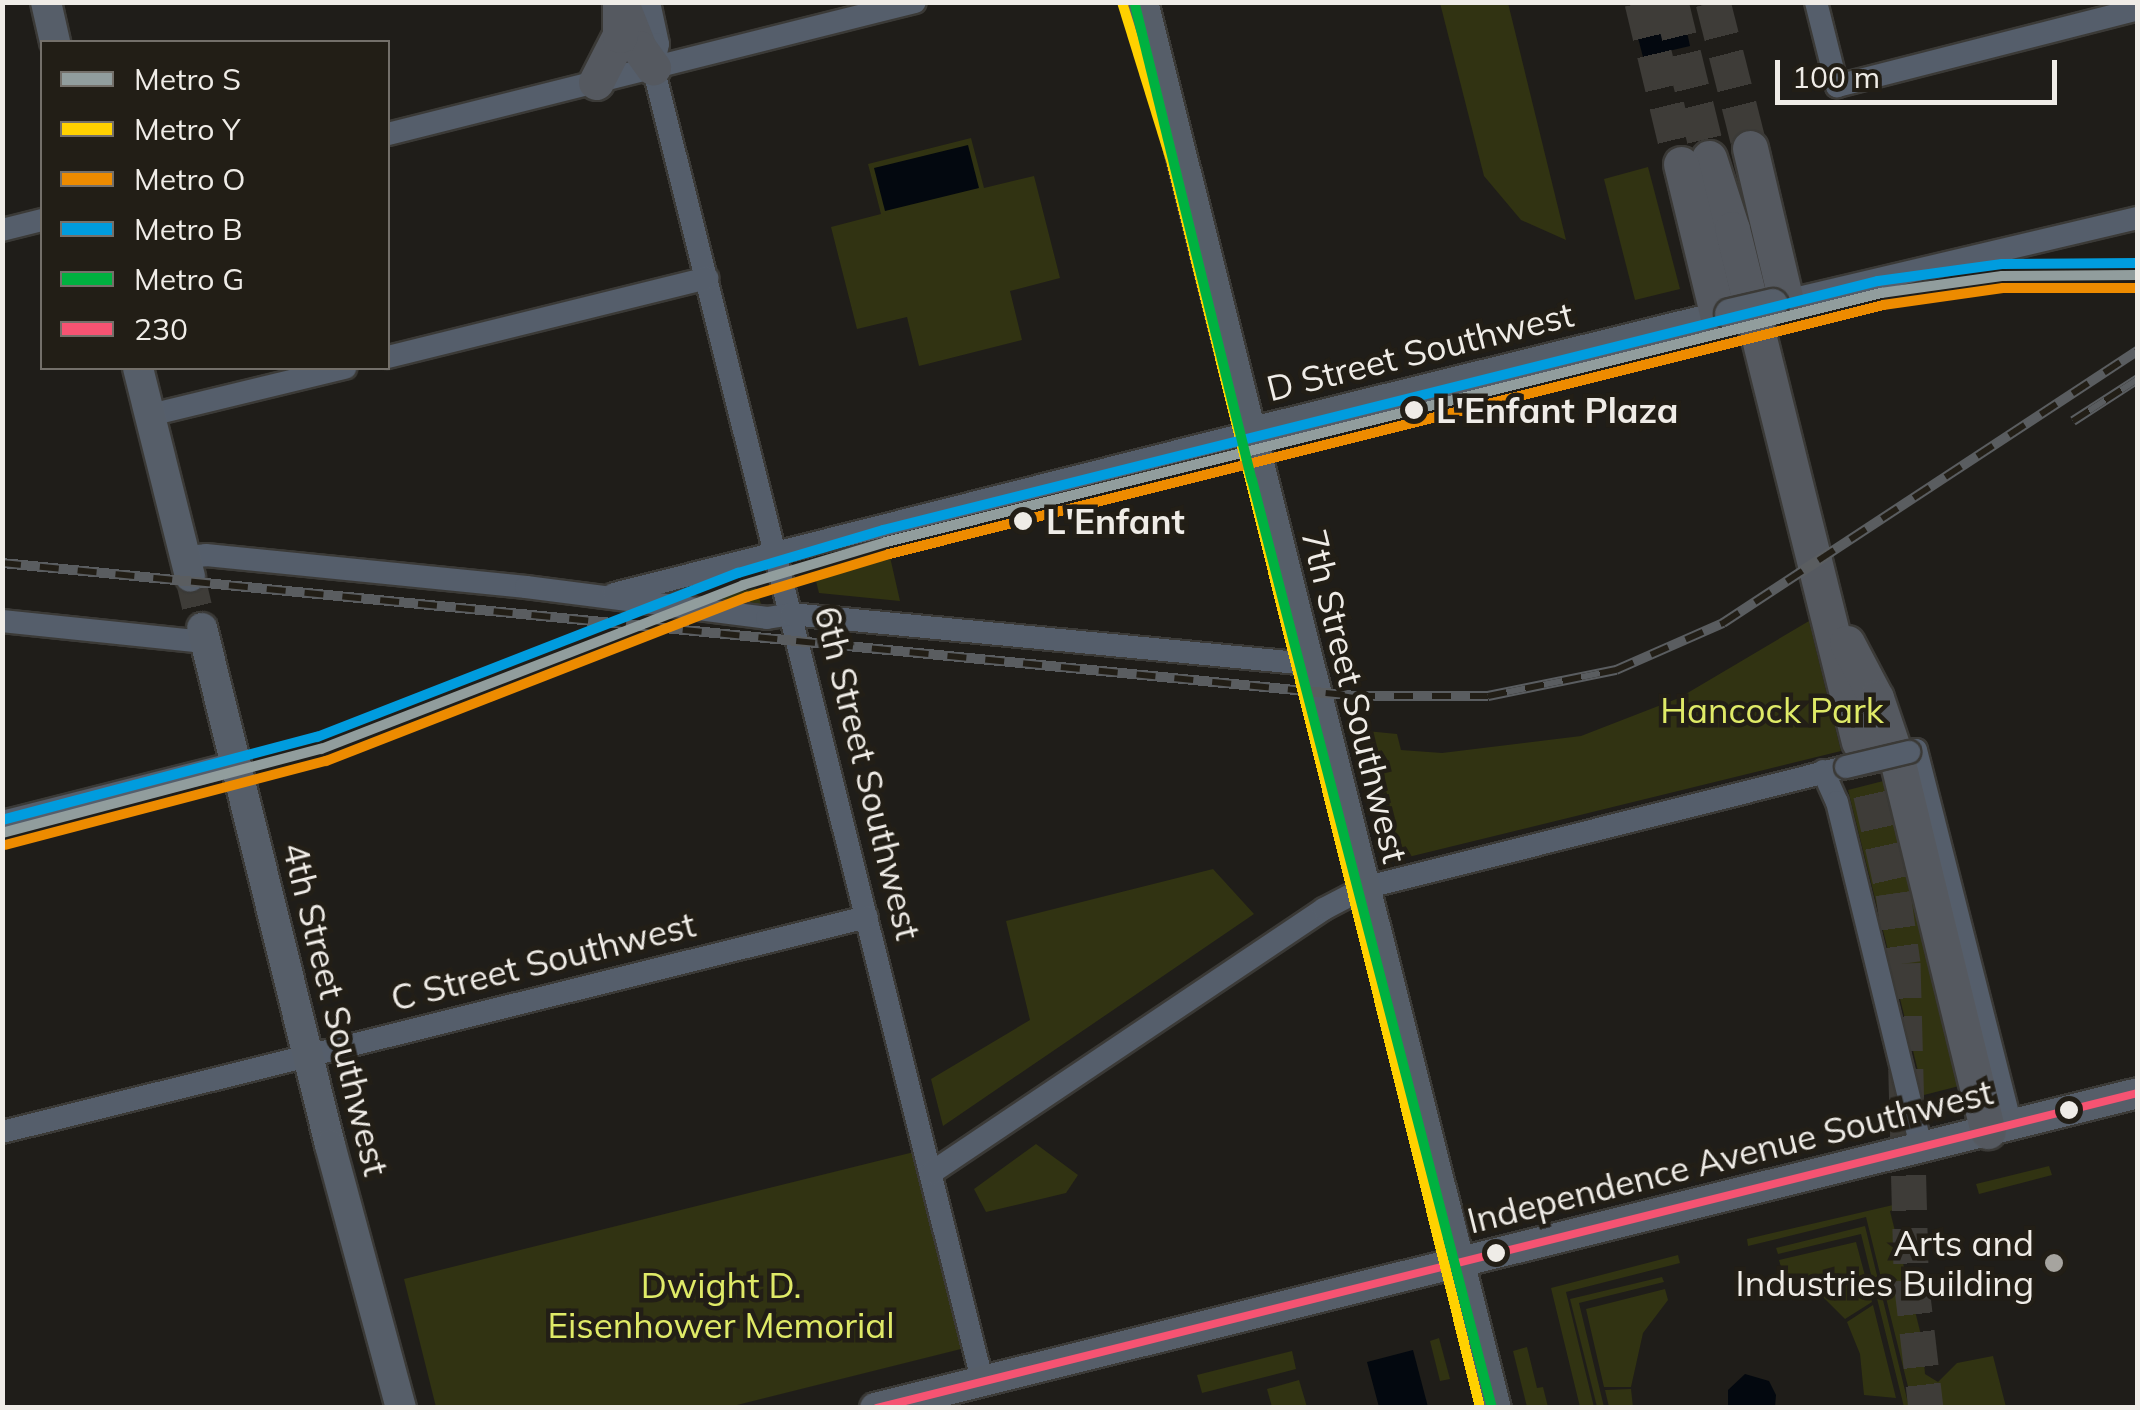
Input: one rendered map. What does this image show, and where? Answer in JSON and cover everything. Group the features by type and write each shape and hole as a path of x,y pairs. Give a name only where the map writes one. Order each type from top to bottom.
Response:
{"highway":[{"path":"620,2 638,48 653,68"},
{"path":"596,82 620,34 620,2"},
{"path":"1715,156 1828,613 1843,760"},
{"path":"1715,156 1780,302"},
{"path":"1715,156 1724,316"},
{"path":"1828,613 1864,671 1892,739 1999,1128"}],"main road":[{"path":"46,2 56,40"},
{"name":"7th Street Southwest","path":"1143,2 1496,1408"},
{"name":"D Street Southwest","path":"1249,433 1780,302"},
{"path":"138,370 188,567"},
{"name":"4th Street Southwest","path":"204,635 401,1408"},
{"name":"Independence Avenue Southwest","path":"875,1408 2138,1094"}],"street":[{"name":"6th Street Southwest","path":"649,2 658,44 653,68 982,1380"},
{"path":"390,134 914,2"},
{"path":"1816,2 1837,86 2138,9"},
{"name":"D Street Southwest","path":"1780,302 2138,218"},
{"path":"2,230 40,220"},
{"path":"390,357 708,278"},
{"path":"150,416 337,370"},
{"name":"D Street Southwest","path":"606,596 1249,433"},
{"path":"188,567 206,555 606,596 767,618 791,614 1308,664"},
{"path":"2,621 204,635"},
{"path":"931,1172 1324,909 1364,888 1843,760 1913,751 1999,1128"},
{"path":"1843,760 1837,802 1921,1147"},
{"path":"2,822 235,764"},
{"name":"C Street Southwest","path":"2,1132 868,917"}],"green space":[{"path":"1440,3 1508,3 1566,240 1521,220 1484,176"},
{"path":"971,138 984,188 1034,176 1060,278 1010,291 1022,340 919,366 907,317 857,329 831,227 881,214 868,164"},
{"path":"1648,167 1680,289 1635,300 1604,179"},
{"path":"890,557 900,601 819,593 815,577"},
{"path":"756,588 761,604 706,599"},
{"name":"Hancock Park","path":"1809,621 1841,751 1392,861 1356,730 1397,734 1401,750 1442,753 1581,736 1679,698"},
{"path":"1891,779 1967,1084 1924,1095 1848,790"},
{"path":"1213,869 1254,914 943,1126 931,1079 1030,1020 1006,921"},
{"path":"1036,1144 1078,1175 1066,1193 986,1212 974,1189"},
{"name":"Dwight D. Eisenhower Memorial","path":"914,1152 965,1348 729,1407 436,1407 404,1279"},
{"path":"2049,1166 2052,1175 1979,1194 1976,1184"},
{"path":"1906,1202 1904,1207 1890,1211 1922,1339 1925,1374 1938,1382 1957,1363 1993,1356 2006,1407 1913,1407 1866,1217 1748,1246 1747,1239"},
{"path":"1865,1226 1909,1407 1904,1407 1861,1234 1778,1254 1776,1248"},
{"path":"1856,1242 1872,1302 1845,1319 1815,1289 1783,1274 1779,1260"},
{"path":"1678,1255 1680,1263 1566,1292 1594,1407 1580,1407 1551,1288"},
{"path":"1662,1277 1664,1282 1579,1303 1604,1407 1597,1407 1570,1299"},
{"path":"1665,1289 1668,1300 1643,1333 1631,1387 1604,1387 1586,1309"},
{"path":"1873,1305 1896,1398 1864,1395 1860,1354 1847,1322"},
{"path":"1439,1338 1450,1379 1440,1381 1430,1341"},
{"path":"1527,1347 1537,1388 1543,1387 1548,1407 1527,1407 1513,1351"},
{"path":"1292,1351 1296,1369 1202,1393 1197,1375"},
{"path":"1299,1380 1307,1407 1272,1407 1267,1389"},
{"path":"1631,1389 1633,1407 1609,1407 1605,1390"}],"shaded area":[{"path":"1685,23 1690,46 1643,57 1637,34"},
{"path":"968,145 979,188 885,211 874,168"},
{"path":"1413,1350 1428,1407 1379,1407 1367,1362"},
{"path":"1745,1374 1769,1381 1776,1395 1775,1407 1728,1407 1728,1390"}],"tunnel":[{"path":"1642,2 1681,164"},
{"path":"1671,2 1709,158"},
{"path":"1713,2 1750,148"},
{"path":"190,577 202,628"},
{"path":"1859,742 1893,893 1903,963 1911,1279 1926,1408"}],"railway":[{"path":"2,563 1356,696 1488,696 1616,670 1723,623 2138,350"},
{"path":"2073,421 2138,379"}],"metro line":[{"name":"Y","path":"1122,2 1172,164 1480,1408"},
{"name":"G","path":"1135,5 1252,480 1492,1408"},
{"name":"B","path":"2,820 317,737 738,573 883,530 1878,281 2002,264 2138,263"},
{"name":"S","path":"2,833 321,749 743,585 886,542 1881,293 2002,276 2138,275"},
{"name":"O","path":"5,845 326,761 747,597 889,554 1883,305 2003,288 2138,288"}],"transit line":[{"name":"230","path":"877,1408 2138,1093"}],"place":[{"name":"L'Enfant Plaza","path":"1414,410"},
{"name":"L'Enfant","path":"1023,521"},
{"name":"Arts and Industries Building","path":"2054,1263"}]}
